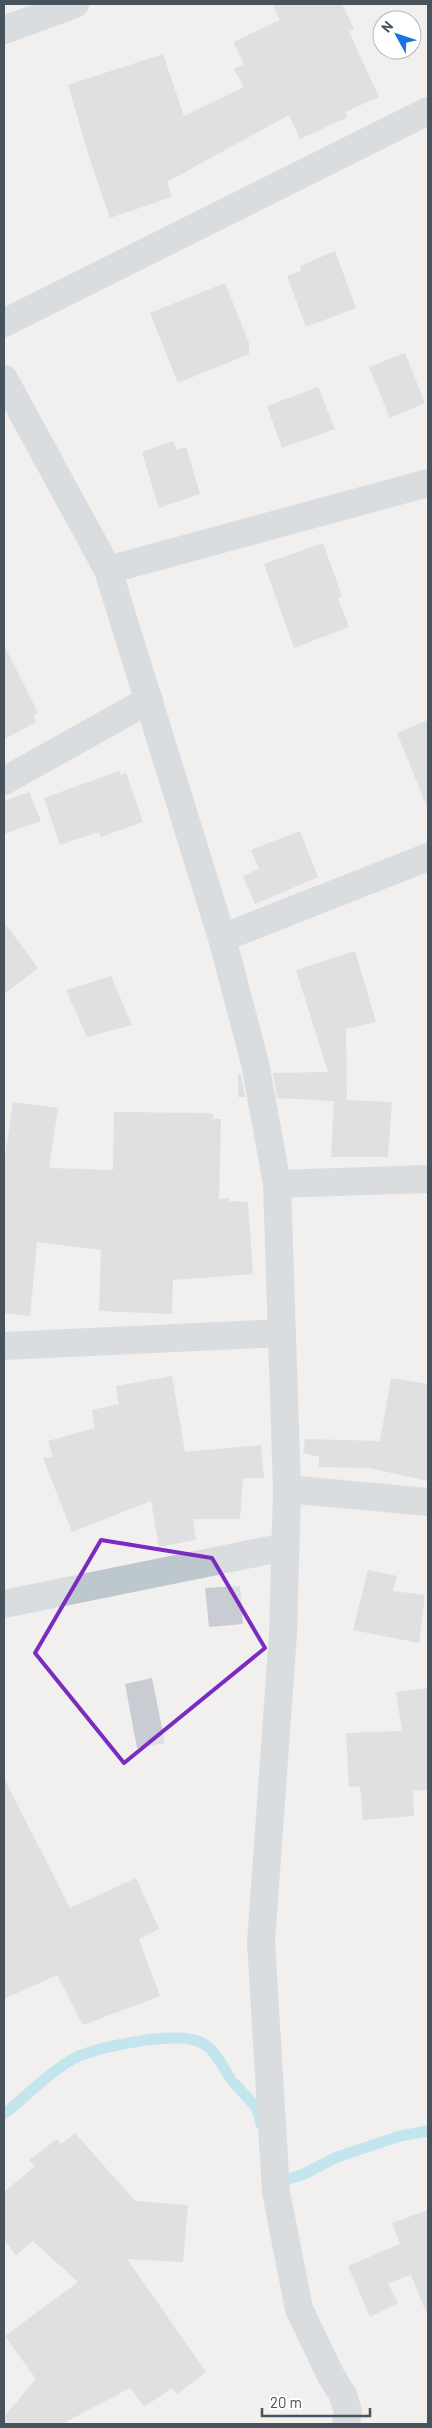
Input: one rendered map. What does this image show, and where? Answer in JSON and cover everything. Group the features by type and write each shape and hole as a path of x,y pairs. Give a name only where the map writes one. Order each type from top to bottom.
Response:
{"street":[{"path":"4,30 75,4"},
{"path":"4,323 428,111"},
{"path":"4,379 108,570 222,938 255,1063 277,1184 287,1489 283,1634 261,1942 276,2192 300,2309 331,2376 343,2395 352,2420"},
{"path":"108,570 428,483"},
{"path":"4,781 148,700"},
{"path":"222,938 428,857"},
{"path":"277,1184 428,1179"},
{"path":"4,1346 281,1334"},
{"path":"287,1489 428,1502"},
{"path":"4,1604 285,1547"}],"highlighted area":[{"path":"101,1540 212,1558 265,1648 124,1763 35,1653"}],"building":[{"path":"272,4 342,4 354,29 349,32 379,97 345,112 348,117 300,139 289,115 167,182 172,197 110,218 91,163 68,85 163,54 184,116 244,87 234,69 244,64 233,42 280,20"},
{"path":"335,251 356,308 306,327 287,276 301,271 300,266"},
{"path":"225,283 249,343 249,354 178,383 150,313"},
{"path":"405,353 425,403 390,418 369,367"},
{"path":"318,387 335,429 282,448 267,406"},
{"path":"173,441 177,450 186,447 200,494 159,508 142,452"},
{"path":"323,543 342,596 338,598 349,627 294,648 264,564"},
{"path":"4,645 38,713 33,715 36,722 4,739"},
{"path":"428,720 428,807 427,807 397,733"},
{"path":"119,771 121,775 126,773 143,822 101,837 99,832 60,845 44,798"},
{"path":"29,792 41,821 4,834 4,801"},
{"path":"300,831 318,877 255,904 243,876 259,869 251,850"},
{"path":"4,922 38,968 4,994"},
{"path":"355,951 376,1022 346,1029 347,1100 392,1102 388,1157 331,1157 334,1101 277,1098 273,1073 328,1072 296,970"},
{"path":"111,976 132,1025 87,1037 66,990"},
{"path":"238,1074 241,1074 245,1097 238,1097"},
{"path":"13,1102 58,1108 49,1168 113,1170 114,1112 205,1113 213,1114 213,1119 221,1119 219,1199 229,1198 229,1201 248,1202 253,1274 173,1280 172,1314 99,1311 101,1250 37,1242 30,1316 4,1313 5,1157"},
{"path":"172,1376 185,1452 261,1445 264,1478 243,1478 240,1519 193,1519 196,1540 159,1547 151,1501 72,1532 43,1458 53,1457 48,1441 95,1428 92,1410 119,1404 116,1386"},
{"path":"391,1378 428,1384 428,1481 369,1468 319,1467 319,1457 303,1453 305,1439 380,1441"},
{"path":"368,1570 397,1576 393,1591 425,1595 419,1643 353,1630"},
{"path":"240,1586 243,1624 209,1627 205,1588"},
{"path":"152,1678 165,1743 137,1748 125,1684"},
{"path":"428,1688 428,1790 413,1791 414,1816 363,1820 360,1786 349,1787 346,1733 402,1731 396,1692"},
{"path":"4,1778 70,1908 136,1878 159,1929 139,1939 160,1996 83,2025 57,1975 4,1999"},
{"path":"75,2133 135,2201 188,2205 183,2262 127,2259 206,2372 177,2394 172,2388 144,2407 130,2388 62,2424 4,2424 4,2417 36,2379 5,2336 78,2282 33,2241 16,2255 4,2240 4,2192 35,2166 29,2160 57,2139 61,2144"},
{"path":"428,2210 428,2312 426,2312 411,2275 388,2283 398,2303 370,2317 348,2266 400,2244 392,2223"}],"waterway":[{"path":"4,2114 69,2061 90,2052 141,2041 177,2038 191,2039 202,2043 215,2054 230,2078"},
{"path":"234,2083 257,2108 261,2124"},
{"path":"274,2176 289,2179 304,2174 337,2157 400,2136 428,2131"}]}
